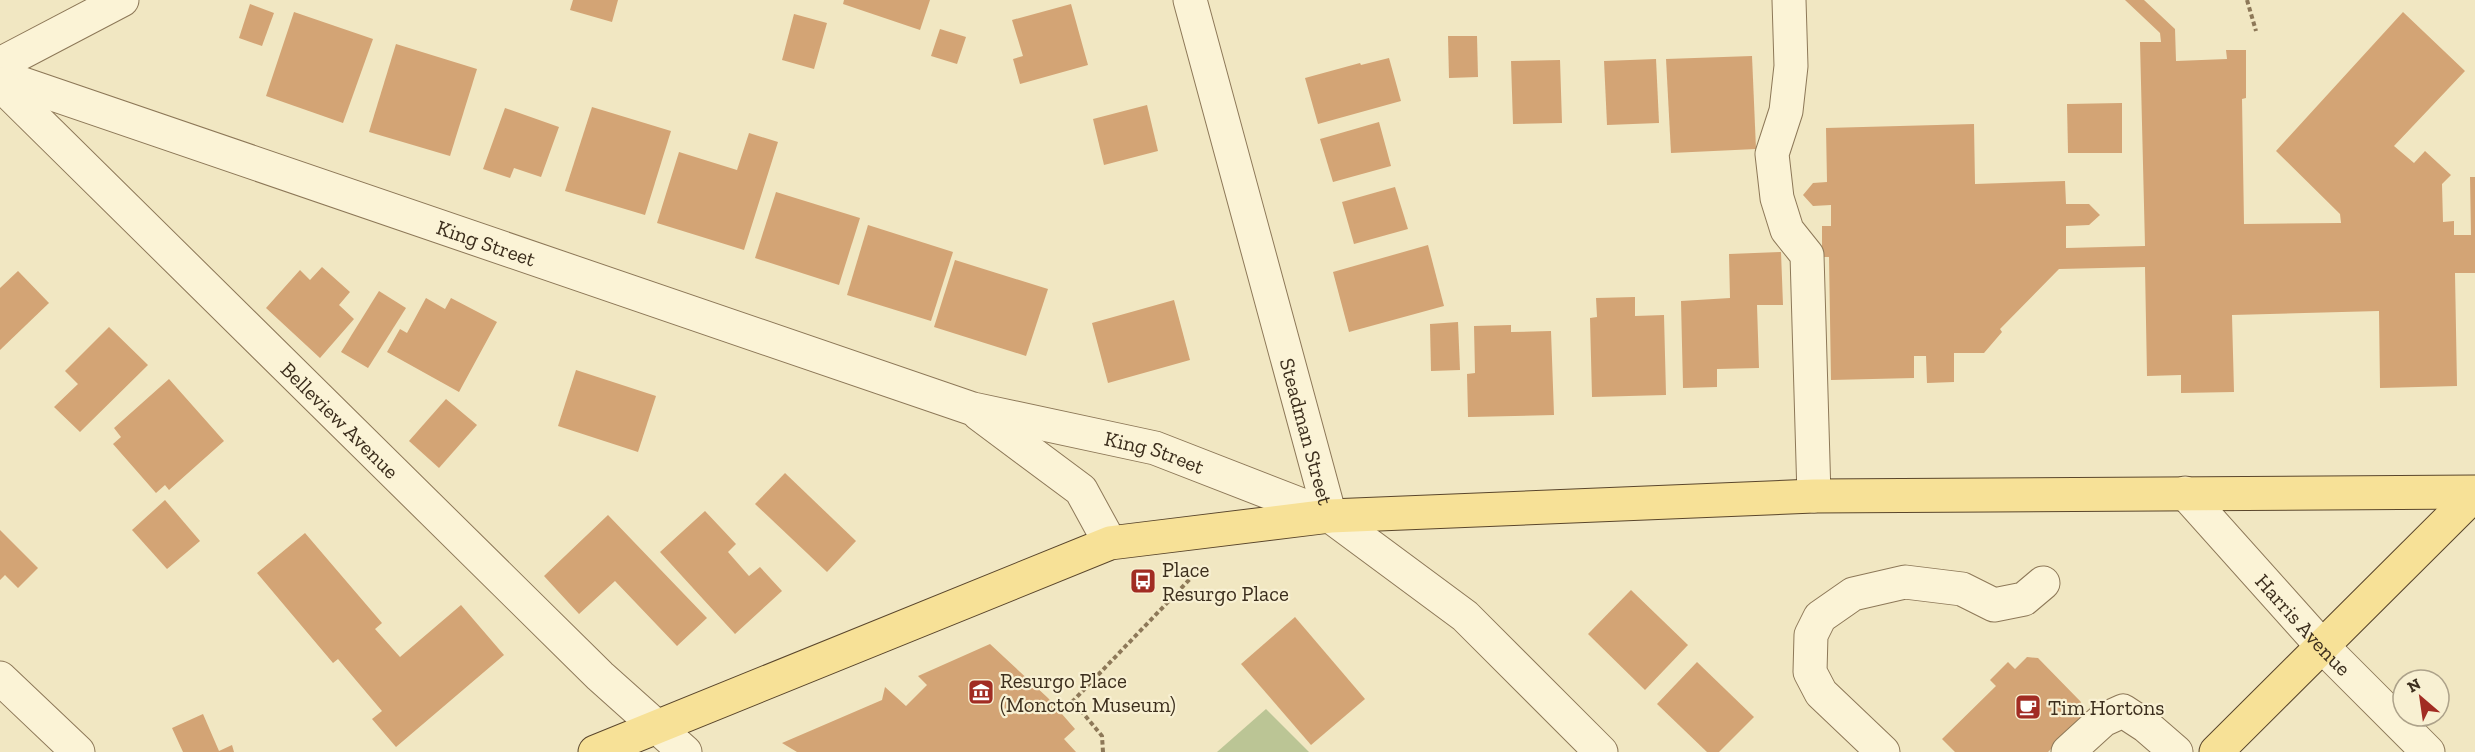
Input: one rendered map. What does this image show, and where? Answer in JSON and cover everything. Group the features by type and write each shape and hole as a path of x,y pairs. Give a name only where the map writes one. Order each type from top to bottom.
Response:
{"main road":[{"path":"595,752 1110,543 1330,516 1814,496 2475,493"},
{"path":"2216,752 2475,493"}],"street":[{"path":"0,64 122,0"},
{"name":"Steadman Street","path":"1190,0 1330,516 1465,616 1601,752"},
{"path":"1789,0 1791,66 1786,111 1772,154 1777,198 1786,230 1807,255 1814,496"},
{"name":"King Street","path":"0,76 973,409 1155,448 1330,516"},
{"name":"Belleview Avenue","path":"0,84 600,676 685,752"},
{"name":"King Street","path":"973,409 1081,490 1110,543"},
{"name":"Harris Avenue","path":"2185,493 2322,646 2428,752"},
{"path":"1883,752 1821,693 1810,672 1811,634 1820,617 1853,594 1905,582 1962,589 1994,605 2024,599 2043,583"},
{"path":"0,678 78,752"},
{"path":"2068,752 2103,720 2123,711 2146,726 2175,752"}],"path":[{"path":"2247,0 2256,31"},
{"path":"1102,752 1102,736 1072,701 1190,579"}],"green space":[{"path":"1266,709 1309,752 1217,752"}],"building":[{"path":"573,0 618,0 612,22 570,10"},
{"path":"844,0 930,0 920,30 843,4"},
{"path":"2125,0 2144,0 2175,29 2176,61 2227,59 2226,50 2246,50 2246,98 2242,99 2244,224 2341,223 2340,214 2276,151 2403,12 2465,71 2394,146 2414,163 2425,151 2451,175 2442,184 2443,222 2454,221 2454,235 2471,235 2470,177 2475,177 2475,273 2455,273 2457,386 2380,388 2379,311 2232,315 2234,392 2181,393 2181,375 2147,376 2145,267 2059,269 2000,329 2002,332 1984,353 1954,353 1954,382 1927,383 1926,356 1914,356 1914,378 1831,380 1829,257 1822,257 1822,226 1831,226 1831,205 1813,206 1803,195 1813,183 1827,182 1826,128 1974,124 1975,184 2065,181 2066,204 2089,204 2100,215 2089,225 2066,226 2066,248 2145,246 2140,42 2161,42 2160,33"},
{"path":"250,4 274,13 262,46 239,38"},
{"path":"1071,4 1088,65 1020,84 1013,59 1023,56 1012,20"},
{"path":"294,12 373,39 343,123 266,96"},
{"path":"794,14 827,23 814,69 782,60"},
{"path":"940,29 966,37 957,64 931,56"},
{"path":"1448,36 1477,36 1478,77 1449,78"},
{"path":"396,44 477,69 450,156 369,132"},
{"path":"1752,56 1756,149 1671,153 1666,59"},
{"path":"1389,58 1401,101 1318,124 1305,78 1360,63 1361,65"},
{"path":"1656,59 1659,123 1607,125 1604,61"},
{"path":"1560,60 1562,123 1513,124 1511,61"},
{"path":"2122,103 2122,153 2068,153 2067,104"},
{"path":"1147,105 1158,151 1104,165 1093,119"},
{"path":"592,107 671,131 645,215 565,191"},
{"path":"505,108 559,127 541,177 514,168 510,178 483,169"},
{"path":"1379,122 1391,166 1333,182 1320,139"},
{"path":"749,133 778,142 744,250 657,223 679,152 737,170"},
{"path":"1395,187 1408,229 1354,244 1342,202"},
{"path":"776,192 860,218 839,285 755,258"},
{"path":"868,225 953,252 931,321 847,295"},
{"path":"1428,245 1444,306 1349,332 1333,272"},
{"path":"1781,252 1783,305 1757,305 1759,368 1717,369 1717,387 1683,388 1681,301 1730,298 1729,254"},
{"path":"955,260 1048,289 1026,356 934,327"},
{"path":"322,267 350,292 339,305 354,319 320,358 266,308 300,270 310,280"},
{"path":"18,271 49,303 0,350 0,288"},
{"path":"379,291 406,308 368,368 341,352"},
{"path":"1635,297 1635,316 1664,315 1666,395 1592,397 1590,318 1597,317 1596,298"},
{"path":"426,298 445,309 451,298 497,322 459,392 387,352 400,329 407,333"},
{"path":"1174,300 1190,360 1108,383 1092,323"},
{"path":"1458,322 1460,370 1431,371 1430,324"},
{"path":"1511,325 1511,332 1551,331 1554,415 1468,417 1467,374 1475,373 1474,326"},
{"path":"109,327 148,365 80,432 54,407 78,384 65,371"},
{"path":"576,370 656,396 638,452 558,426"},
{"path":"169,379 224,441 169,490 165,485 156,493 113,444 121,437 114,428"},
{"path":"446,399 477,425 439,468 409,441"},
{"path":"785,473 856,541 827,572 755,504"},
{"path":"165,500 200,541 167,569 132,530"},
{"path":"705,511 736,544 728,552 749,576 760,567 782,591 735,634 660,552"},
{"path":"608,515 707,618 677,646 615,581 579,614 544,576"},
{"path":"0,530 38,568 18,588 5,575 0,580"},
{"path":"305,533 382,623 375,629 400,657 461,605 504,655 396,747 372,719 382,711 338,659 333,663 257,573"},
{"path":"1631,590 1688,645 1645,690 1588,634"},
{"path":"1295,617 1365,699 1311,745 1241,664"},
{"name":"Resurgo Place (Moncton Museum)","path":"990,644 1048,698 1075,729 1064,739 1076,752 797,752 782,743 882,700 885,687 906,706 927,685 918,676"},
{"name":"Tim Hortons","path":"2027,657 2038,658 2081,702 2082,718 2048,752 1955,752 1942,739 1996,686 1990,680 2008,662 2015,669"},
{"path":"1697,662 1754,717 1719,752 1707,752 1657,704"},
{"path":"203,714 219,751 232,745 234,752 183,752 172,728"}],"place":[{"name":"Place Resurgo Place","path":"1143,581"},
{"name":"Resurgo Place (Moncton Museum)","path":"981,692"},
{"name":"Tim Hortons","path":"2028,707"}]}
